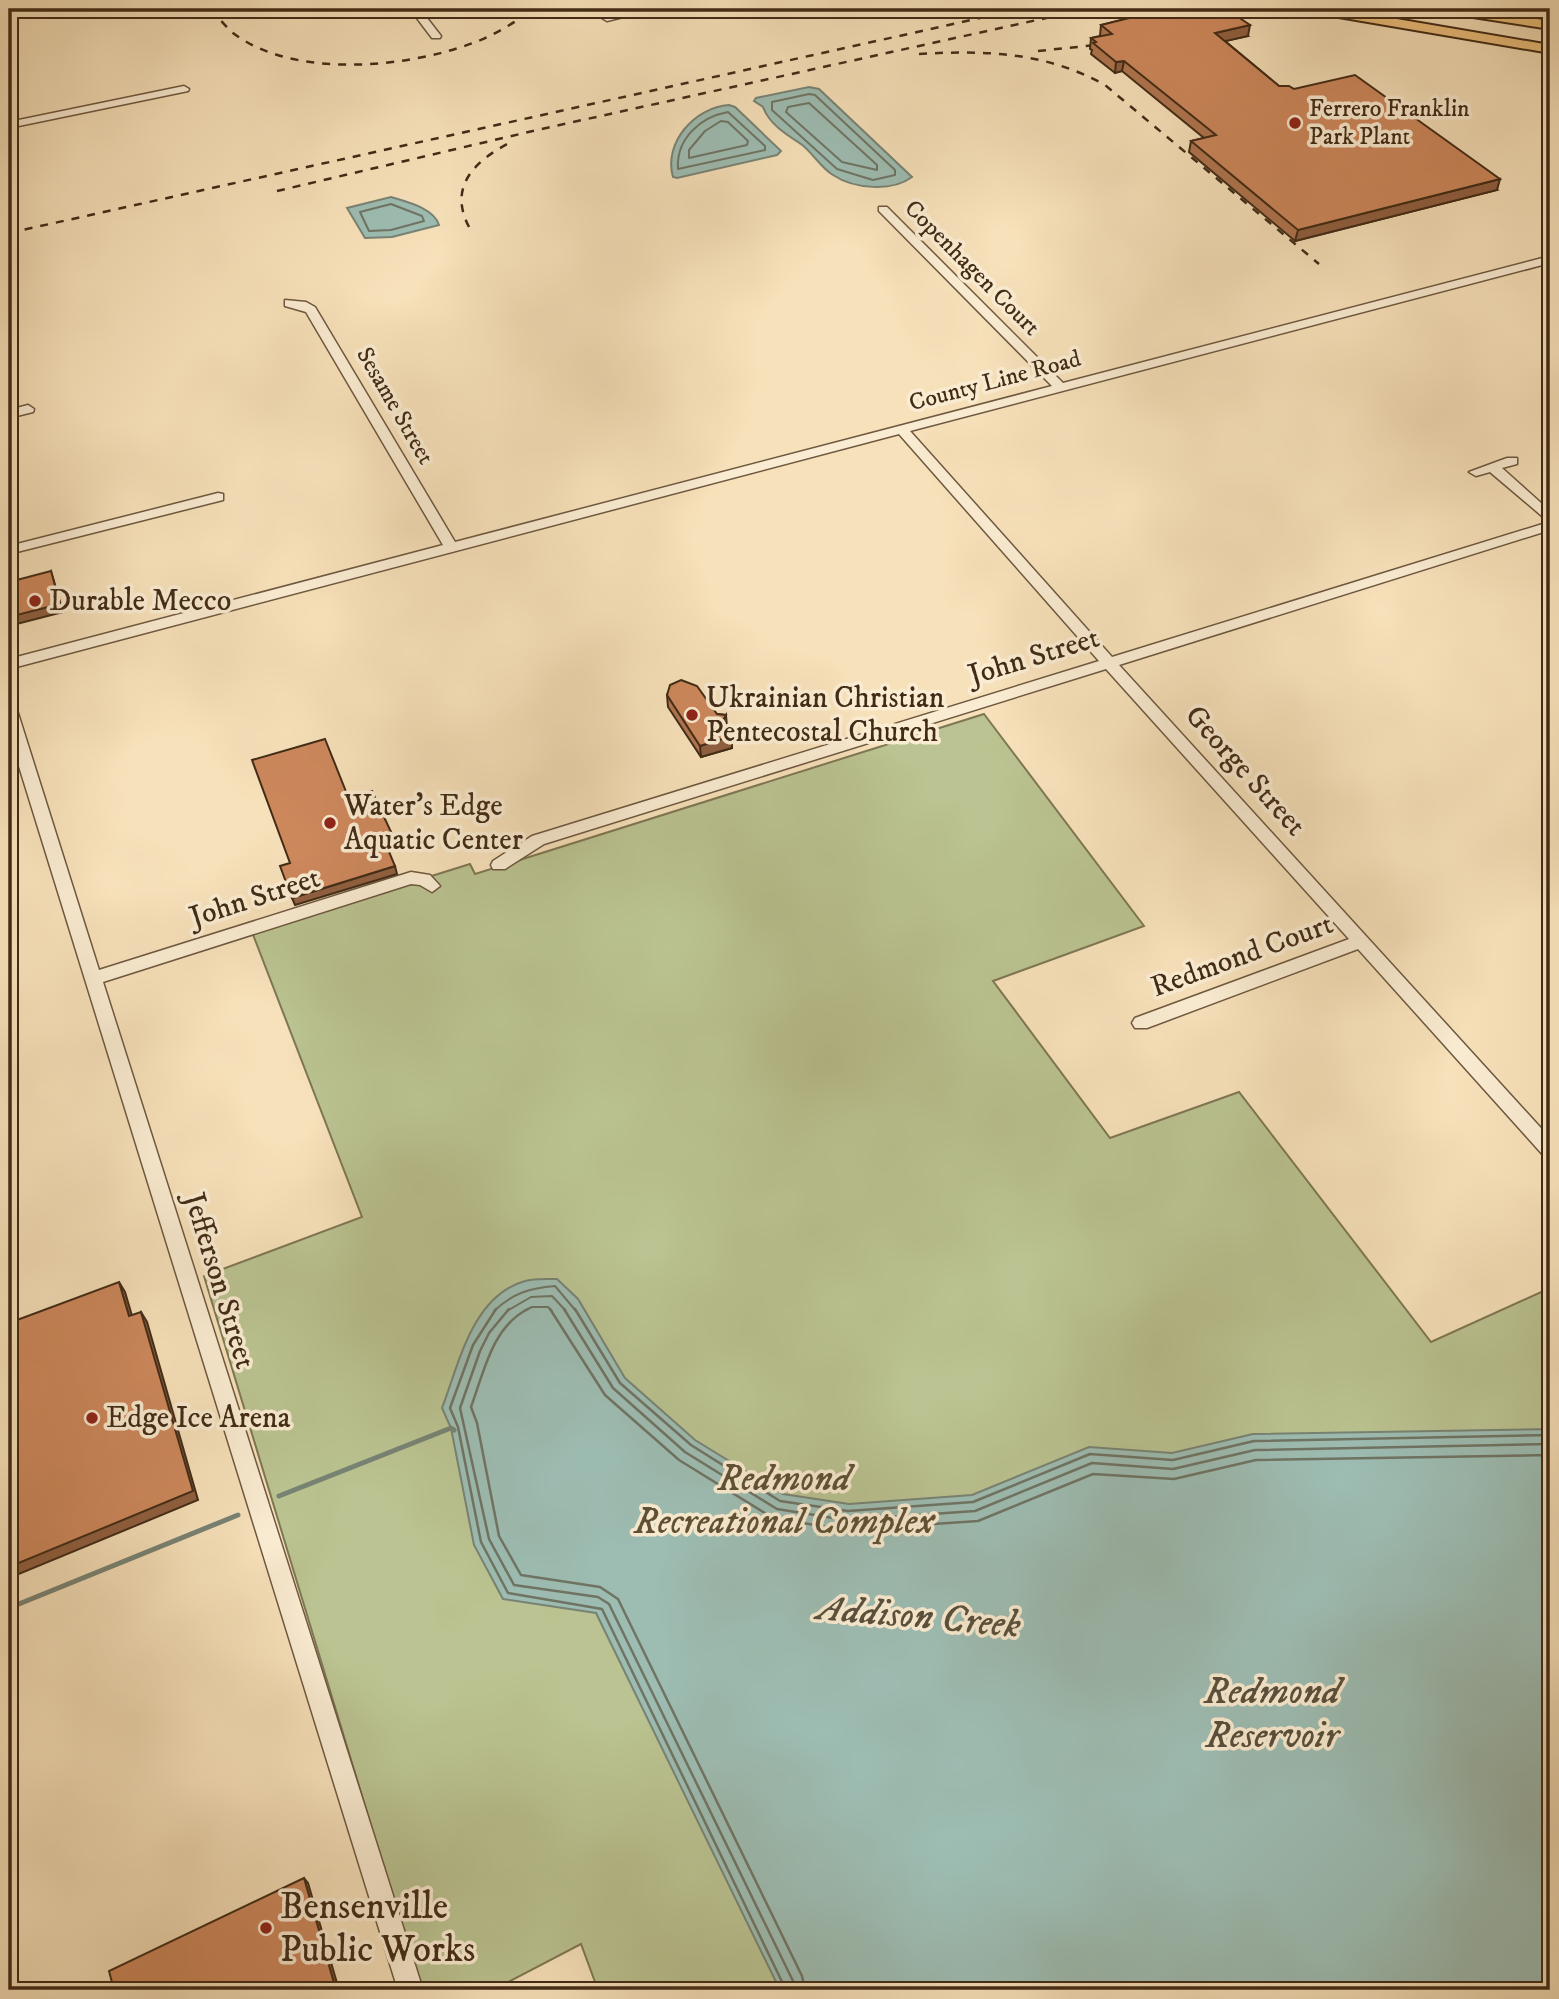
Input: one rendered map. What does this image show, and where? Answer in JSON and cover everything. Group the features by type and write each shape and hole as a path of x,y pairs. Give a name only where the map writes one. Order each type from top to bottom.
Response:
{"highway":[{"path":"1315,9 1550,49"},
{"path":"1360,9 1550,43"},
{"path":"1447,9 1550,25"},
{"path":"1536,9 1550,12"}],"street":[{"path":"415,9 436,36"},
{"path":"607,18 651,9"},
{"path":"9,125 184,89"},
{"name":"Copenhagen Court","path":"883,209 1060,387"},
{"name":"County Line Road","path":"9,664 450,546 1550,260"},
{"name":"Sesame Street","path":"289,303 306,306 311,310 450,546"},
{"path":"9,414 28,409"},
{"name":"George Street","path":"901,429 1550,1150"},
{"path":"1476,472 1512,461"},
{"path":"1493,468 1550,518"},
{"path":"9,550 218,497"},
{"name":"John Street","path":"499,865 538,840 1550,526"},
{"name":"Jefferson Street","path":"9,710 411,1990"},
{"name":"John Street","path":"93,979 411,878 424,879 432,886"},
{"name":"Redmond Court","path":"1141,1023 1363,941"}],"green space":[{"name":"Redmond Recreational Complex","path":"984,714 1144,926 993,981 1110,1138 1239,1092 1431,1342 1550,1288 1550,1990 598,1990 581,1944 493,1990 421,1990 204,1276 362,1217 252,932 470,864 475,874"}],"water":[{"path":"809,87 819,89 912,177 884,187 862,186 842,180 829,172 805,148 779,128 763,107 754,101 756,98"},
{"path":"729,105 735,107 781,151 777,155 673,177 673,152 684,129 704,112"},
{"path":"391,197 426,210 439,225 392,237 365,238 347,208"},
{"name":"Redmond Reservoir","path":"557,1279 578,1299 625,1378 695,1440 783,1494 849,1504 972,1495 1089,1447 1172,1453 1253,1434 1550,1429 1550,1990 780,1990 596,1613 503,1599 474,1545 451,1428 442,1408 470,1334 492,1301 507,1289 525,1281"}],"building":[{"name":"Ferrero Franklin Park Plant","path":"1154,9 1177,9 1182,13 1200,9 1212,13 1228,10 1250,25 1215,33 1279,86 1294,89 1355,75 1500,179 1298,230 1191,141 1216,135 1124,61 1116,62 1093,43 1096,42 1091,38 1112,34 1101,25 1157,11"},
{"name":"Durable Mecco","path":"51,571 60,604 9,617 9,582"},
{"name":"Ukrainian Christian Pentecostal Church","path":"681,680 697,686 717,714 726,715 722,722 731,736 700,746 667,695 670,685"},
{"name":"Water's Edge Aquatic Center","path":"325,739 349,799 372,791 391,832 382,835 395,866 292,898 280,866 290,863 252,760"},
{"name":"Edge Ice Arena","path":"119,1282 129,1316 141,1312 193,1491 9,1567 9,1323"},
{"name":"Bensenville Public Works","path":"304,1878 336,1990 114,1990 109,1971"}],"waterway":[{"name":"Addison Creek","path":"279,1496 451,1428 454,1430"},
{"name":"Addison Creek","path":"9,1608 238,1515"}],"railway":[{"path":"211,9 233,33 258,48 318,63 350,65 383,63 446,52 489,36 534,9"},
{"path":"9,233 1021,9"},
{"path":"277,191 537,130 1087,9"},
{"path":"1038,51 1106,44"},
{"path":"919,54 991,53 1015,56 1060,66 1105,85 1319,264"},
{"path":"469,227 463,212 462,198 469,175 488,156 513,141"}],"place":[{"name":"Ferrero Franklin Park Plant","path":"1295,123"},
{"name":"Durable Mecco","path":"35,601"},
{"name":"Ukrainian Christian Pentecostal Church","path":"692,715"},
{"name":"Water's Edge Aquatic Center","path":"330,823"},
{"name":"Edge Ice Arena","path":"92,1418"},
{"name":"Bensenville Public Works","path":"266,1928"}]}
